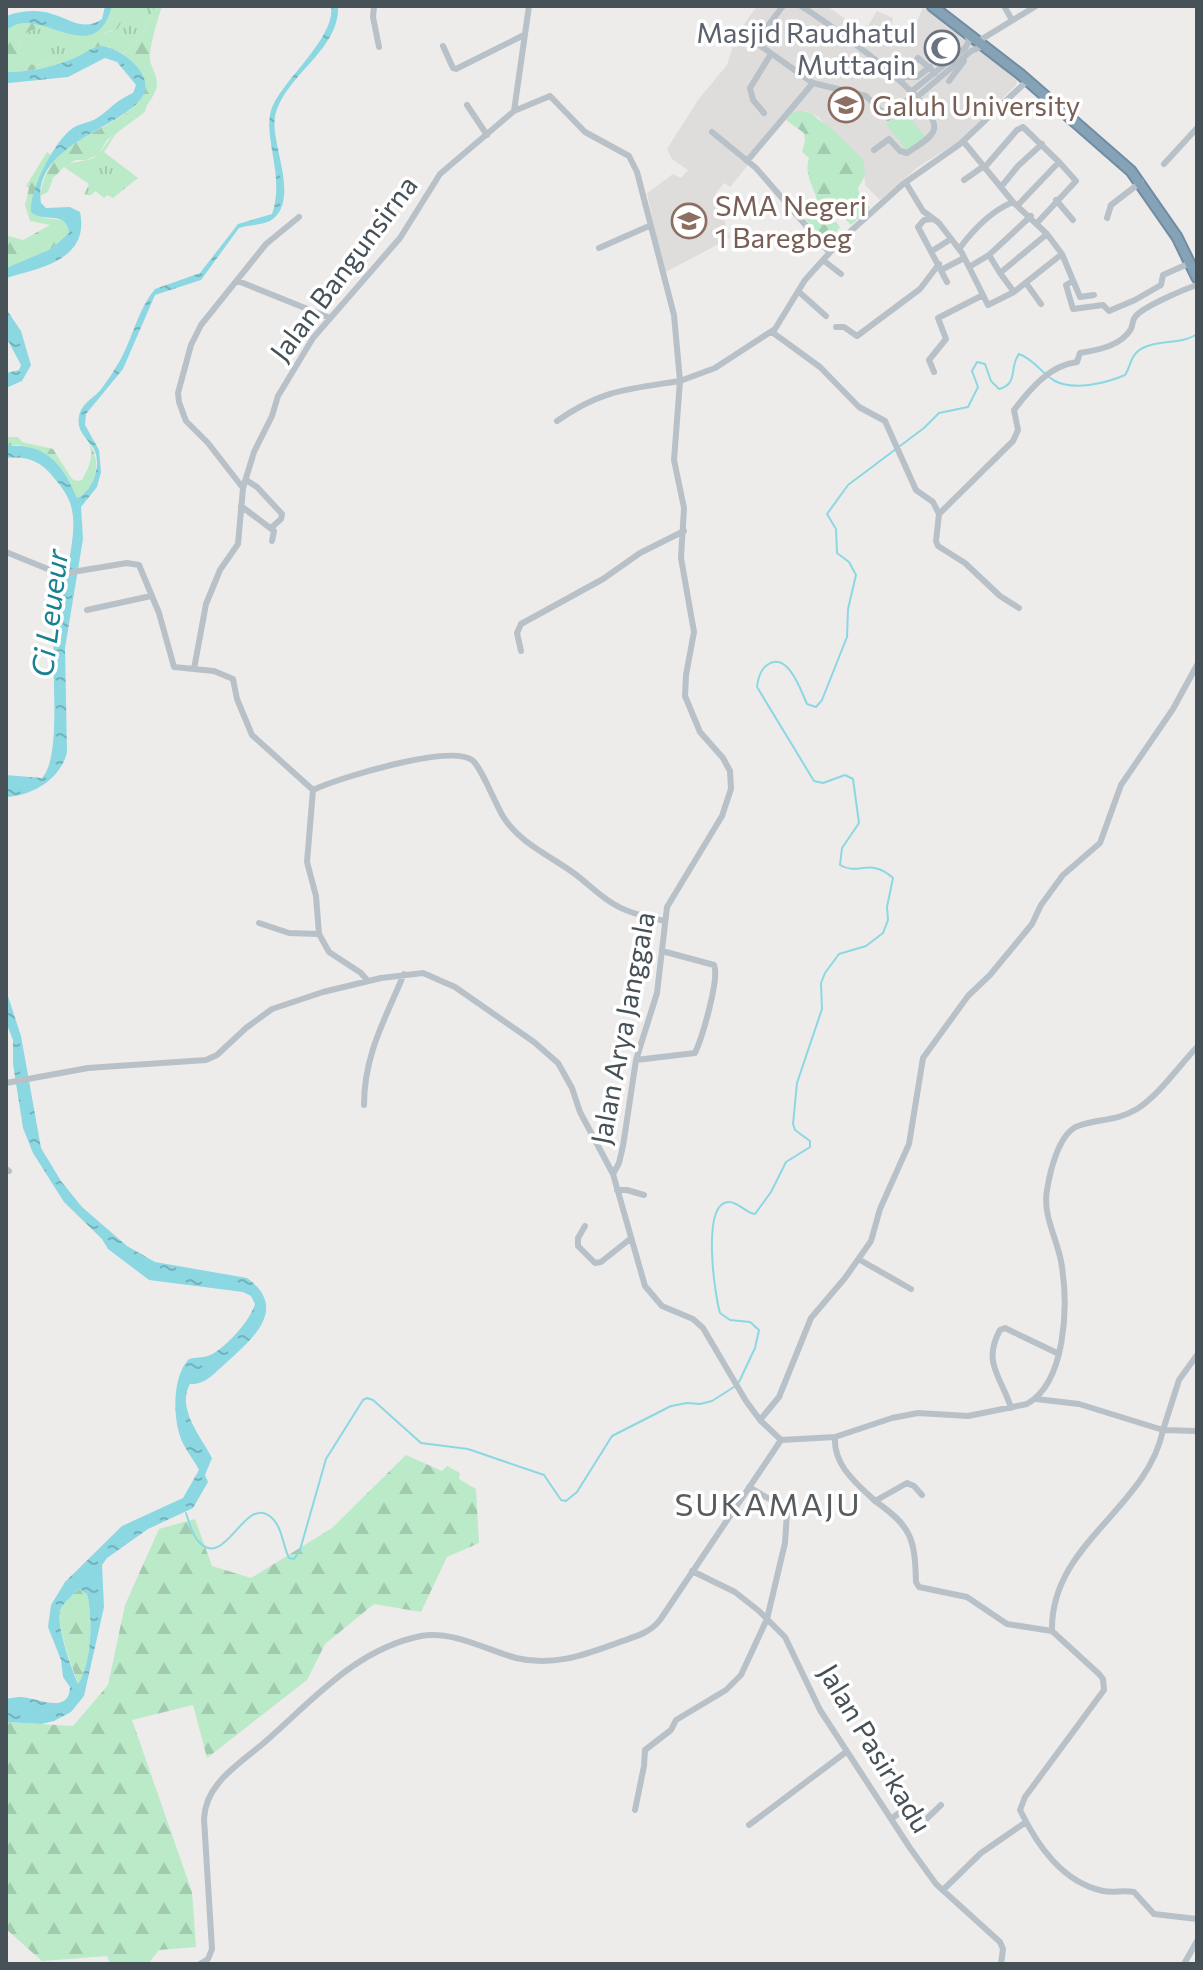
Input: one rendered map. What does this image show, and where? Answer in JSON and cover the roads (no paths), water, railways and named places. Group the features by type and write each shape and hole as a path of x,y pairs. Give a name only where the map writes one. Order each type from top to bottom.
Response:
{"highway":[{"path":"932,6 1121,161 1141,182 1177,237 1197,278"}],"street":[{"path":"374,6 379,47"},
{"path":"514,111 529,6"},
{"path":"783,6 758,42 813,83 866,96 888,118 980,44 1036,6"},
{"path":"801,6 903,79 933,120 935,127 932,134 907,153 900,151 889,139 874,150"},
{"path":"1004,6 1012,20"},
{"path":"903,79 932,70 965,48 969,41 967,34"},
{"path":"443,46 456,69 524,35"},
{"path":"764,113 753,100 750,88 771,54"},
{"path":"949,81 964,63 965,57"},
{"path":"903,79 917,58 932,70"},
{"path":"915,94 932,70"},
{"path":"557,421 601,395 680,381 715,368 772,332 798,291 829,252 906,183 963,141 1027,81"},
{"path":"747,161 813,83"},
{"name":"Jalan Arya Janggala","path":"514,111 550,96 585,132 629,156 636,170 674,315 680,381 674,460 684,508 681,558 694,632 685,696 700,732 730,771 731,789 722,816 667,907 652,1014 636,1060 623,1146 613,1174"},
{"path":"467,105 487,135"},
{"name":"Jalan Bangunsirna","path":"194,669 200,624 209,594 220,570 238,544 245,484 254,452 278,396 308,345 400,238 440,174 514,111"},
{"path":"964,180 985,166 1021,128 1026,128 1076,179 1037,223"},
{"path":"1164,164 1197,128"},
{"path":"712,132 747,161 829,252"},
{"path":"963,141 1016,204 1047,234 1062,254 1080,297 1094,295"},
{"path":"1001,187 1042,144"},
{"path":"959,249 974,229 1003,206 1016,204 1059,162"},
{"path":"1107,218 1111,205 1141,182"},
{"path":"906,183 923,211 959,249 989,305 1014,292 1062,254"},
{"path":"1056,200 1073,220"},
{"path":"969,267 989,255 1031,216"},
{"path":"271,528 282,514 257,487 245,484 186,421 178,398 196,334 209,314 266,244 299,217"},
{"path":"933,219 924,220 918,225 947,282"},
{"path":"599,248 649,226"},
{"path":"1000,273 1047,234"},
{"path":"932,251 951,239"},
{"path":"989,255 1014,292"},
{"path":"836,327 844,327 857,336 920,289 940,267 964,258"},
{"path":"823,260 841,274"},
{"path":"1073,281 1066,285 1073,310 1103,305 1109,311 1161,285 1163,275 1190,263"},
{"path":"238,281 330,318"},
{"path":"1026,283 1041,304"},
{"path":"939,514 1013,441 1018,430 1014,410 1048,374 1064,364 1077,362 1080,353 1114,344 1131,329 1134,317 1146,308 1172,297 1178,290 1197,285"},
{"path":"798,291 826,316"},
{"path":"934,372 929,360 946,339 938,319 983,295"},
{"path":"772,332 820,367 859,407 885,421 916,490 933,502 939,514 938,546 965,563 996,592 1019,608"},
{"path":"241,506 275,532 272,541"},
{"path":"521,651 517,633 521,624 603,579 640,553 684,531"},
{"path":"6,552 60,574 137,564 166,636 172,665 178,669 219,672 233,679 237,699 252,735 313,790"},
{"path":"87,610 151,596"},
{"path":"760,1420 779,1397 811,1318 860,1260 871,1241 880,1209 906,1153 923,1058 968,996 990,975 1032,924 1041,905 1063,875 1100,843 1121,785 1173,709 1197,665"},
{"path":"313,790 353,773 391,765 451,756 470,759 477,764 503,817 523,839 579,877 602,898 623,910 665,921"},
{"path":"313,790 307,862 316,896 319,934 329,952 359,971 368,981"},
{"path":"259,923 289,933 319,934"},
{"path":"636,1060 695,1053 701,1039 716,975 714,965 662,951"},
{"path":"364,1105 364,1077 376,1036 404,974"},
{"path":"10,1082 118,1065 206,1060 217,1055 272,1009 323,992 381,978 429,974 455,987 558,1063 613,1174 641,1278 649,1293 662,1306 699,1323 760,1420 781,1440 835,1437 892,1418 918,1413 968,1416 1011,1408 1036,1399 1089,1406 1163,1430 1197,1431"},
{"path":"1036,1399 1059,1354 1064,1304 1062,1266 1046,1202 1054,1163 1065,1137 1074,1127 1123,1116 1139,1107 1197,1047"},
{"path":"617,1190 644,1195"},
{"path":"585,1226 578,1238 578,1246 598,1263 630,1239"},
{"path":"860,1260 911,1289"},
{"path":"1011,1408 992,1364 992,1349 1000,1330 1005,1328 1059,1354"},
{"path":"1052,1631 1060,1588 1070,1564 1126,1502 1152,1460 1179,1380 1197,1355"},
{"path":"835,1437 834,1453 842,1467 875,1501 899,1518 909,1533 915,1550 916,1582 919,1587 967,1597 1007,1624 1052,1631 1103,1679 1104,1690 1025,1797 1020,1810 1055,1864 1082,1883 1105,1892 1134,1892 1154,1914 1197,1919"},
{"path":"200,1964 208,1959 212,1949 204,1819 206,1799 213,1789 334,1679 354,1664 426,1635 463,1641 534,1661 565,1660 654,1627 781,1440"},
{"path":"875,1501 907,1483 911,1483 922,1495"},
{"path":"635,1810 645,1750 671,1730 676,1720 733,1686 767,1619 785,1543 787,1513 783,1507 749,1487"},
{"name":"Jalan Pasirkadu","path":"692,1571 735,1592 785,1637 820,1710 846,1752 943,1890 994,1935 1003,1949 1001,1964"},
{"path":"749,1825 846,1752"},
{"path":"891,1819 910,1805 924,1821"},
{"path":"915,1830 941,1805"},
{"path":"943,1890 981,1853 1026,1822"},
{"path":"1184,1964 1197,1941"}],"water":[{"path":"105,6 112,6 104,25 92,34 78,36 33,24 18,24 6,31 6,16 12,14 40,12 89,24 102,19"},
{"path":"331,6 338,6 330,36 289,88 275,117 284,183 281,208 271,221 239,228 201,280 155,295 123,369 86,414 85,425 99,450 101,472 97,487 81,507 83,539 65,648 67,752 59,770 44,784 26,793 6,797 6,775 42,778 52,752 54,639 73,524 68,497 49,472 33,461 6,458 6,446 32,448 51,458 65,475 77,498 88,490 97,462 94,449 79,426 81,411 114,370 155,289 200,273 238,224 272,214 276,199 269,129 273,105 319,43 331,18"},
{"path":"102,46 117,51 138,68 145,86 139,101 57,158 43,178 41,203 46,208 70,207 80,212 81,228 70,251 47,265 6,278 6,268 51,249 69,233 64,221 31,212 34,191 51,154 73,128 94,120 133,93 136,85 117,62 105,58 68,77 6,83 6,72 48,67"},
{"path":"6,309 21,331 31,365 22,381 6,388 6,373 19,370 21,365 6,337"},
{"path":"6,990 21,1036 41,1148 61,1181 82,1207 127,1246 155,1262 247,1278 259,1290 266,1312 255,1334 236,1354 210,1378 190,1384 186,1393 188,1412 212,1458 205,1475 208,1482 193,1508 148,1529 107,1558 102,1565 104,1607 84,1696 71,1712 41,1724 6,1722 6,1699 20,1697 58,1703 68,1696 70,1687 63,1677 61,1660 48,1627 51,1605 65,1582 122,1526 183,1498 199,1470 185,1447 178,1427 175,1402 179,1377 189,1359 208,1356 228,1342 248,1318 255,1304 251,1296 243,1292 149,1280 108,1249 102,1239 64,1202 33,1153 23,1128 13,1064 13,1040 6,1022","holes":["79,1589 87,1594 90,1640 86,1665 78,1684 65,1646 59,1615 63,1605"]}],"waterway":[{"path":"739,1382 755,1348 759,1330 750,1322 730,1320 720,1313 712,1252 715,1218 720,1207 728,1202 755,1214 771,1192 786,1162 810,1147 810,1141 795,1130 793,1124 797,1083 822,1009 821,983 839,954 866,946 883,933 888,920 887,907 893,878 878,869 853,869 840,865 842,848 859,823 853,779 845,775 823,783 814,781 757,687 765,667 775,662 781,663 793,674 807,704 816,707 822,700 847,637 848,609 856,575 849,562 837,553 836,529 827,514 848,485 924,428 939,413 968,407 978,387 972,371 977,362 985,364 991,381 999,389 1009,383 1019,354 1055,381 1090,385 1125,375 1134,355 1142,348 1197,334"},
{"path":"186,1513 197,1539 209,1548 218,1547 253,1515 262,1513 275,1522 289,1558 294,1559 300,1550 326,1459 367,1398 421,1443 468,1449 544,1475 561,1500 566,1501 577,1492 612,1436 671,1406 712,1401 734,1387"}],"place":[{"name":"Masjid Raudhatul Muttaqin","path":"942,48"},
{"name":"Galuh University","path":"846,105"},
{"name":"SMA Negeri 1 Baregbeg","path":"689,221"}],"district":[{"name":"SUKAMAJU","path":"768,1503"}],"water label":[{"name":"Ci Leueur","path":"48,613"}]}
